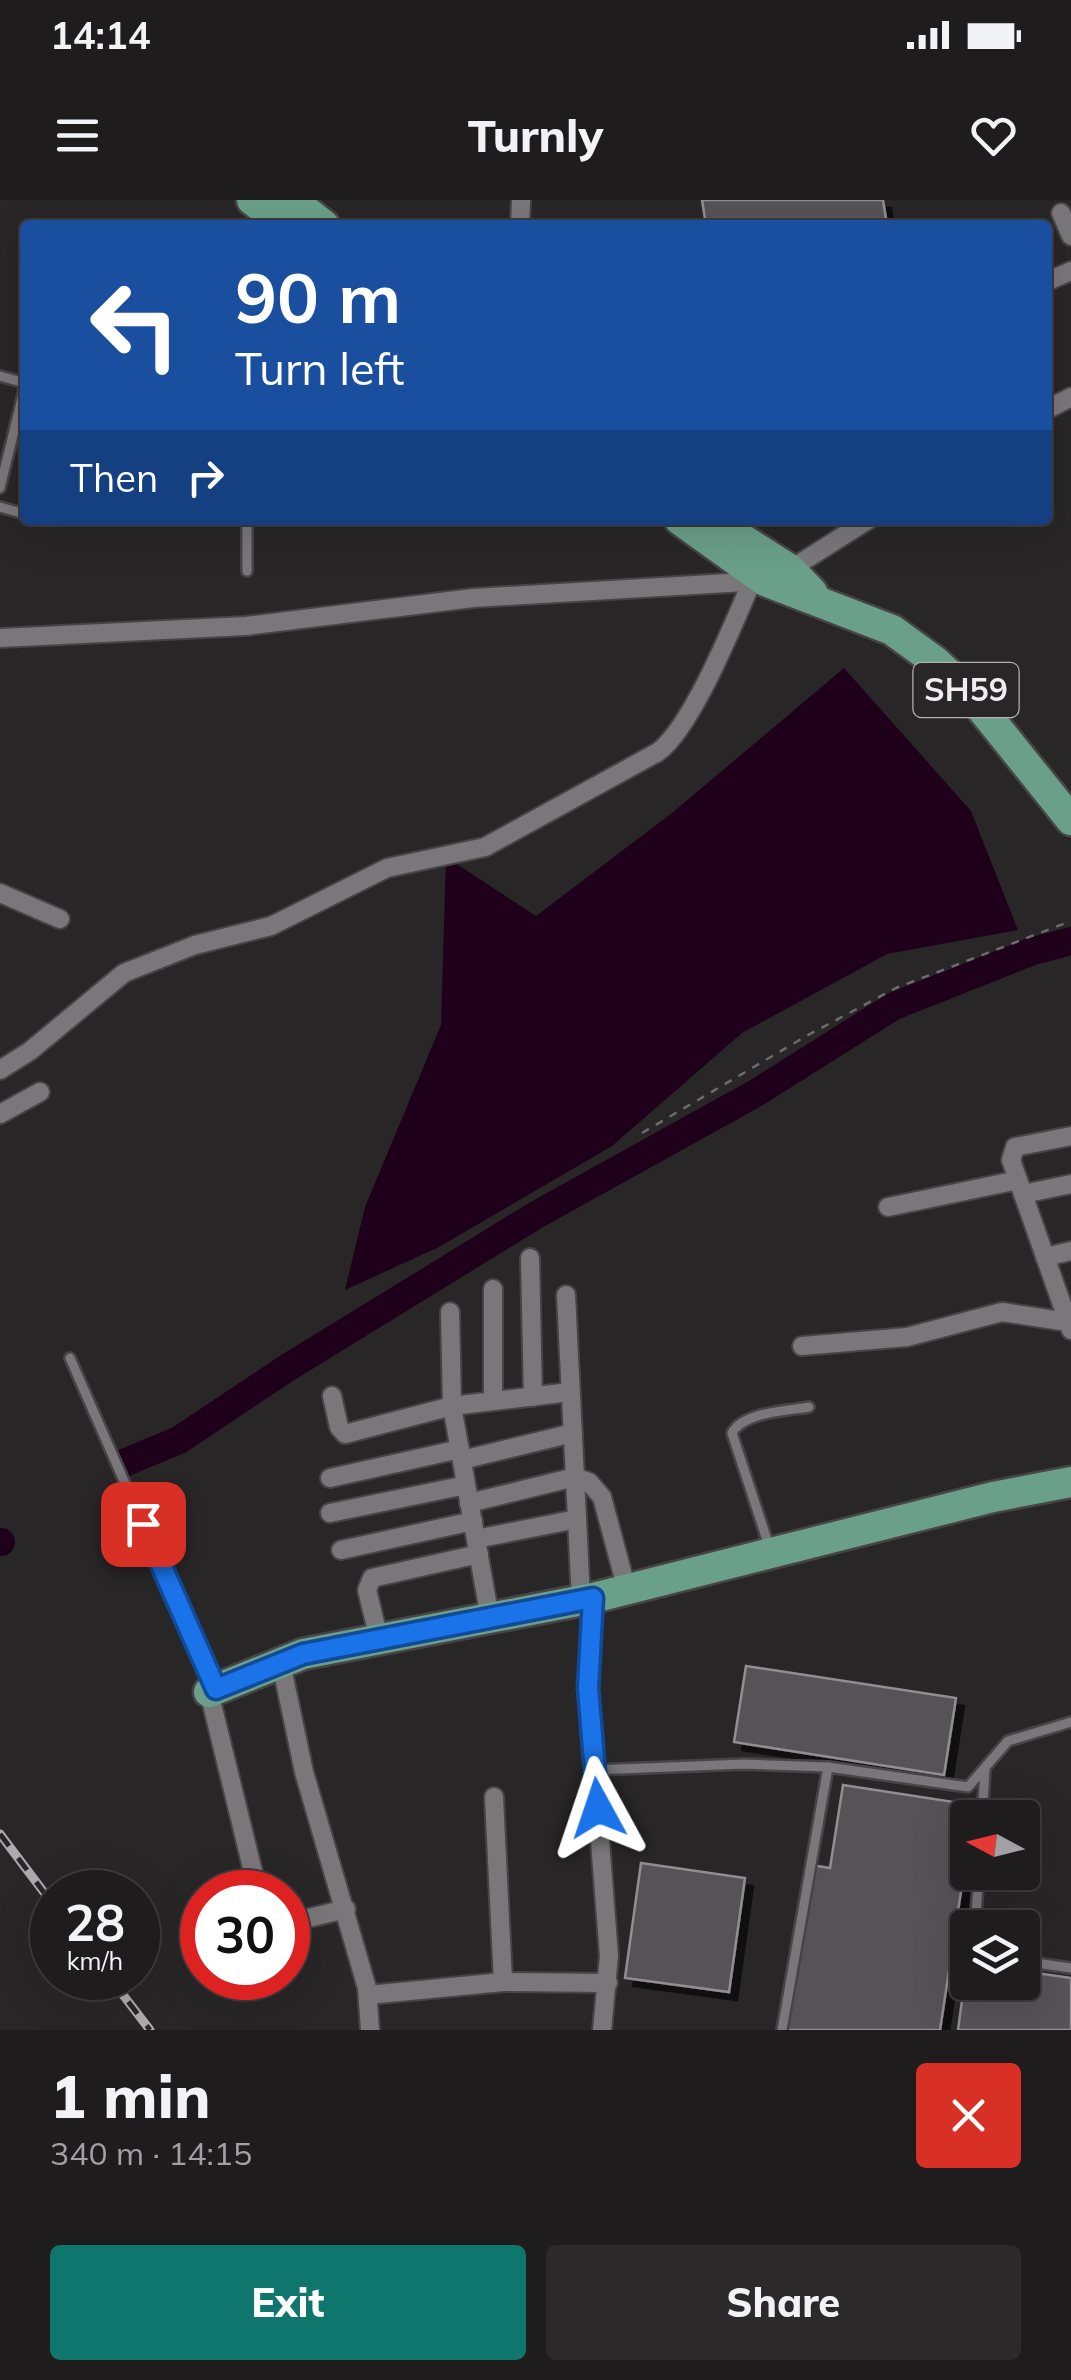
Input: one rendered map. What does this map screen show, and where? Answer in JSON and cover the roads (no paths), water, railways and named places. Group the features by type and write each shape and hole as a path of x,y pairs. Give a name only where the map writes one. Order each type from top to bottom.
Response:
{"main road":[{"path":"273,210 307,220"},
{"name":"SH59","path":"688,525 769,577 892,630 936,662 1067,806"},
{"name":"SH59","path":"719,525 769,577"},
{"path":"212,1690 303,1654 587,1599 992,1498 1071,1482"}],"street":[{"path":"1060,213 1071,236"},
{"path":"0,638 246,626 473,598 769,577 859,525"},
{"path":"0,1070 30,1052 124,973 195,944 270,926 387,868 484,848 658,752 676,736 721,652 769,577"},
{"path":"0,893 60,919"},
{"path":"0,1114 40,1092"},
{"path":"1070,1326 1011,1160 1015,1147 1023,1142 1071,1136"},
{"path":"888,1207 1020,1187 1071,1184"},
{"path":"1045,1257 1071,1252"},
{"path":"530,1258 533,1396"},
{"path":"493,1289 493,1401"},
{"path":"566,1295 577,1519 587,1599 588,1688 609,1956 602,2030"},
{"path":"450,1312 452,1406 490,1618"},
{"path":"802,1346 884,1341 1002,1312 1070,1326"},
{"path":"332,1396 338,1428 345,1434 452,1406 570,1392"},
{"path":"330,1478 573,1433"},
{"path":"379,1640 367,1590 372,1578 473,1520 575,1477 589,1482 602,1497 627,1590"},
{"path":"330,1513 473,1520 577,1519"},
{"path":"341,1550 473,1520"},
{"path":"281,1663 304,1772 368,1996 370,2030"},
{"path":"212,1690 253,1870"},
{"path":"494,1797 503,1982"},
{"path":"310,1918 346,1910"},
{"path":"368,1996 503,1982 608,1983"}],"lane":[{"path":"0,488 20,405"},
{"path":"247,525 247,572"},
{"path":"70,1358 212,1690"},
{"path":"771,1553 732,1433 736,1424 748,1419 808,1407"},
{"path":"595,1770 744,1764 828,1767 962,1786 974,1782 1008,1740 1071,1722"},
{"path":"782,2030 828,1767"},
{"path":"983,1800 986,1768"},
{"path":"1040,1964 1071,1968"}],"waterway":[{"path":"124,1463 179,1440 287,1368 536,1215 756,1093 894,1006 1033,951 1071,941"}],"railway":[{"path":"0,1834 30,1874"},
{"path":"127,2000 150,2030"}]}
